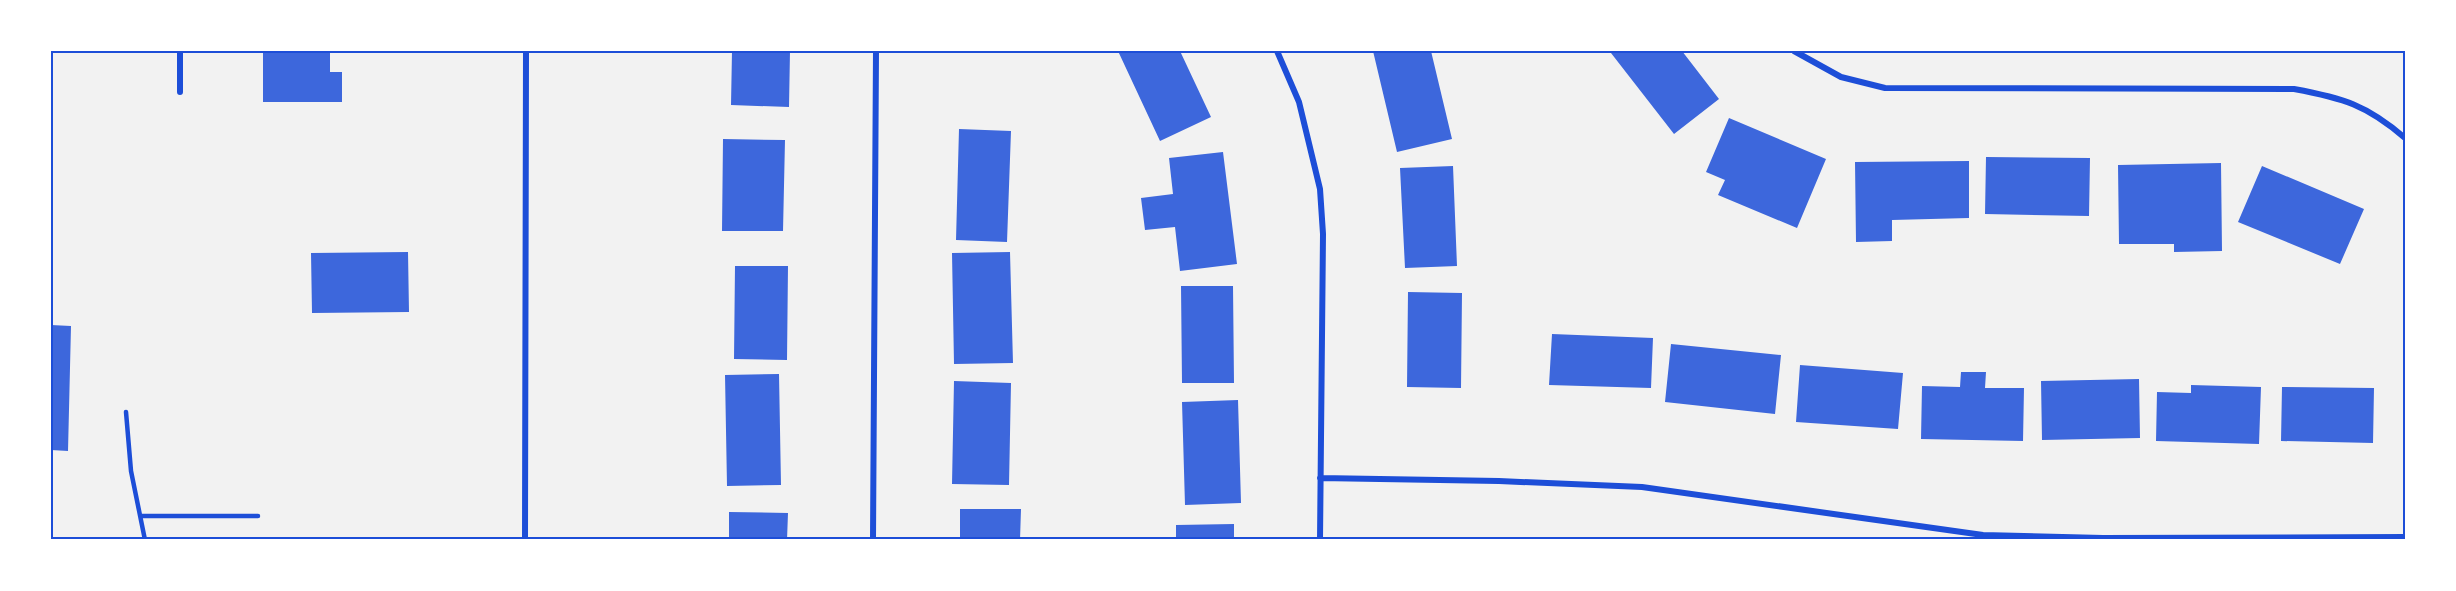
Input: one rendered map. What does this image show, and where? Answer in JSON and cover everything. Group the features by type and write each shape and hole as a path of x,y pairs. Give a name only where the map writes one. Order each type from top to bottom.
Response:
{"street":[{"path":"180,51 180,92"},
{"path":"525,540 526,51"},
{"path":"873,540 876,51"},
{"path":"1277,51 1299,102 1320,189 1323,234 1320,540"},
{"path":"1794,51 1841,77 1885,88 2295,89 2339,98 2381,118 2405,138"},
{"path":"1320,478 1499,481 1642,487 1983,535 2103,538 2405,537"}],"lane":[{"path":"126,412 131,471 145,540"},
{"path":"141,516 258,516"}],"building":[{"path":"263,51 330,51 330,72 342,72 342,102 263,102"},
{"path":"732,51 790,51 789,107 731,105"},
{"path":"1118,51 1180,51 1211,117 1160,141"},
{"path":"1373,51 1431,51 1452,139 1397,152"},
{"path":"1613,51 1682,51 1719,99 1674,134 1611,53"},
{"path":"1729,118 1826,159 1797,228 1718,195 1725,180 1706,172"},
{"path":"959,129 1011,131 1007,242 956,240"},
{"path":"723,139 785,140 783,231 722,231"},
{"path":"1223,152 1237,264 1180,271 1175,227 1145,230 1141,198 1173,194 1169,158"},
{"path":"1986,157 2090,158 2089,216 1985,214"},
{"path":"1969,161 1969,218 1892,220 1892,241 1856,242 1855,162"},
{"path":"2221,163 2222,251 2174,252 2174,244 2119,244 2118,165"},
{"path":"1453,166 1457,266 1405,268 1400,168"},
{"path":"2262,166 2364,209 2340,264 2238,222"},
{"path":"408,252 409,312 312,313 311,253"},
{"path":"1010,252 1013,363 954,364 952,253"},
{"path":"735,266 788,266 787,360 734,359"},
{"path":"1181,286 1233,286 1234,383 1182,383"},
{"path":"1408,292 1462,293 1461,388 1407,387"},
{"path":"51,325 71,326 68,451 51,450"},
{"path":"1552,334 1653,338 1651,388 1549,385"},
{"path":"1671,344 1781,355 1775,414 1665,402"},
{"path":"1800,365 1903,373 1898,429 1796,422"},
{"path":"1961,372 1986,372 1985,388 2024,388 2023,441 1921,439 1922,386 1960,387"},
{"path":"779,374 781,485 727,486 725,375"},
{"path":"2139,379 2140,438 2042,440 2041,381"},
{"path":"954,381 1011,383 1009,485 952,484"},
{"path":"2191,385 2261,387 2259,444 2156,441 2157,392 2191,393"},
{"path":"2282,387 2374,388 2373,443 2281,441"},
{"path":"1238,400 1241,503 1185,505 1182,402"},
{"path":"960,509 1021,509 1020,540 960,540"},
{"path":"729,512 788,513 787,540 729,540"},
{"path":"1234,524 1234,540 1176,540 1176,525"}]}
